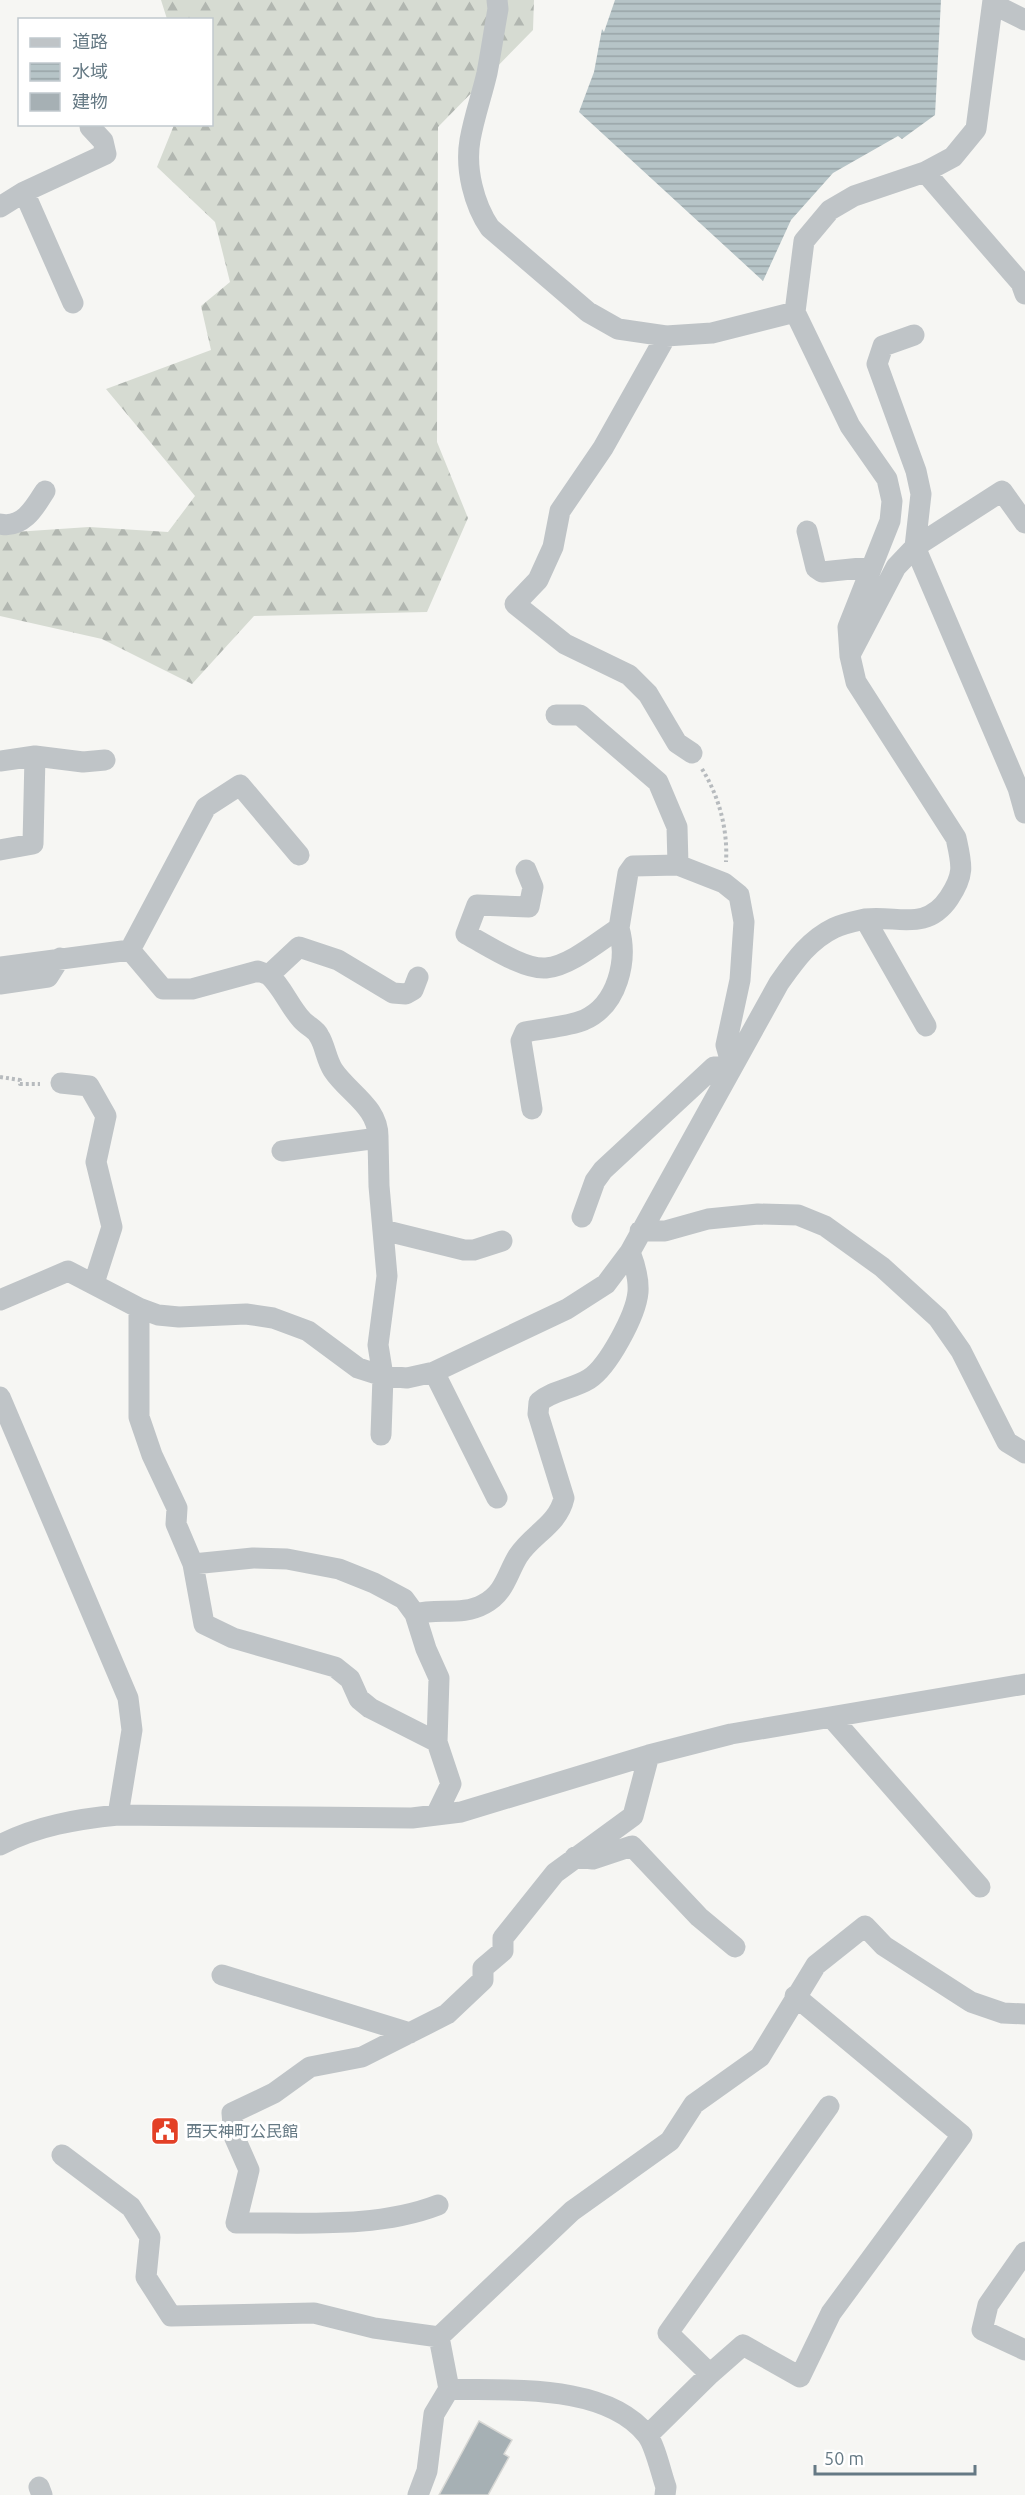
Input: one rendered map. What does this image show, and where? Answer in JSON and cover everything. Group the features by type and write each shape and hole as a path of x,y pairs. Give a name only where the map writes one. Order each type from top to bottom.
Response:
{"street":[{"path":"497,0 498,9 486,74 470,142 471,175 481,215 490,228 588,312 618,329 666,336 712,333 795,312"},
{"path":"0,1300 68,1270 138,1308 158,1315 179,1317 246,1314 273,1318 308,1331 358,1368 383,1376 407,1378 434,1372 567,1309 606,1284 630,1252 640,1231 672,1180 697,1126 779,983 803,950 834,928 865,920 918,921 941,910 960,882 962,866 956,838 856,682 850,656 848,627 890,521 892,501 886,479 850,426 795,312 804,241 830,210 854,196 925,172 953,157 976,129 993,2 1025,20"},
{"path":"0,207 24,192 106,154 103,141 90,127"},
{"path":"925,172 1020,283 1025,294"},
{"path":"24,192 73,303"},
{"path":"914,335 883,346 877,364 916,471 921,494 915,547 1018,788 1025,813"},
{"path":"666,336 603,448 560,511 552,547 538,580 515,604 565,644 629,675 648,694 677,743 692,753"},
{"path":"0,524 6,525 28,517 45,491"},
{"path":"850,656 896,567 915,547 1002,491 1025,523"},
{"path":"807,531 816,568 822,572 871,567"},
{"path":"556,715 580,716 658,782 677,827 678,865"},
{"path":"0,761 35,756 83,762 105,760"},
{"path":"0,850 33,844 35,756"},
{"path":"130,950 206,807 240,785 298,855"},
{"path":"532,1109 521,1041 525,1032 584,1020 602,1007 619,982 622,939 619,928 628,873 633,866 678,865 724,883 740,895 744,922 740,980 726,1045 732,1066"},
{"path":"526,870 533,887 529,907 477,905 466,934 526,966 546,968 564,963 619,928"},
{"path":"865,920 926,1026"},
{"path":"269,975 299,947 338,960 393,993 406,994 414,990 418,977"},
{"path":"0,967 130,950"},
{"path":"130,950 163,989 192,989 258,971 269,975 302,1020 319,1035 334,1072 358,1094 369,1110 378,1129 379,1186 387,1276 378,1345 383,1376 381,1436"},
{"path":"0,984 48,977 60,958"},
{"path":"582,1217 603,1170 714,1067 732,1066"},
{"path":"61,1083 89,1086 106,1116 96,1162 112,1227 94,1283"},
{"path":"282,1151 378,1138"},
{"path":"640,1231 665,1231 708,1219 758,1215 798,1215 825,1226 882,1267 938,1318 961,1351 1007,1442 1025,1453"},
{"path":"383,1230 464,1250 474,1250 502,1241"},
{"path":"415,1614 426,1611 465,1611 485,1604 502,1590 519,1554 549,1526 561,1510 564,1498 538,1414 539,1402 546,1396 590,1378 606,1362 633,1311 638,1293 637,1268 630,1252"},
{"path":"138,1308 139,1417 177,1508 176,1524 194,1564 204,1624 233,1638 335,1667 350,1679 359,1699 370,1708 437,1742"},
{"path":"434,1372 497,1498"},
{"path":"0,1397 128,1698 132,1730 118,1815"},
{"path":"194,1564 253,1558 287,1558 339,1569 374,1583 404,1599 415,1614 426,1649 439,1678 437,1742 451,1784 436,1815"},
{"path":"1,1843 75,1820 118,1815 249,1815 325,1819 412,1818 436,1815 478,1807 649,1755 731,1734 1025,1684"},
{"path":"831,1717 980,1887"},
{"path":"438,2205 422,2211 368,2221 236,2223 249,2170 234,2136 232,2113 274,2094 310,2067 362,2057 447,2014 483,1980 483,1968 503,1951 503,1938 555,1873 633,1816 649,1755"},
{"path":"575,1857 593,1859 632,1846 699,1917 735,1947"},
{"path":"439,2337 572,2211 670,2141 694,2104 760,2057 795,1996 816,1965 865,1926 884,1946 971,2002 1003,2013 1025,2014"},
{"path":"222,1975 410,2033"},
{"path":"648,2435 743,2345 800,2377 831,2313 962,2135 795,1996"},
{"path":"710,2374 668,2333 829,2106"},
{"path":"62,2155 131,2207 150,2237 146,2277 171,2316 314,2313 374,2328 439,2337"},
{"path":"1025,2252 988,2305 982,2330 1025,2350"},
{"path":"418,2495 427,2471 434,2415 449,2389 439,2337"},
{"path":"449,2389 573,2395 620,2411 648,2435 666,2487 665,2495"}],"path":[{"path":"692,753 709,780 721,814 727,844 724,883"},
{"path":"0,1077 20,1080 20,1084 61,1083"}],"green space":[{"path":"161,0 534,0 533,30 438,127 437,442 468,518 427,612 254,616 192,684 102,639 0,616 0,533 89,527 168,532 195,496 106,389 211,350 201,306 230,282 215,222 157,167 174,126 213,126 213,18 167,18"}],"water":[{"path":"615,0 941,0 935,115 902,139 898,136 833,173 791,220 763,281 579,112 594,72 602,29 604,32"}],"building":[{"path":"479,2421 512,2440 504,2454 509,2457 488,2495 439,2495"}],"place":[{"name":"西天神町公民館","path":"165,2131"}]}
